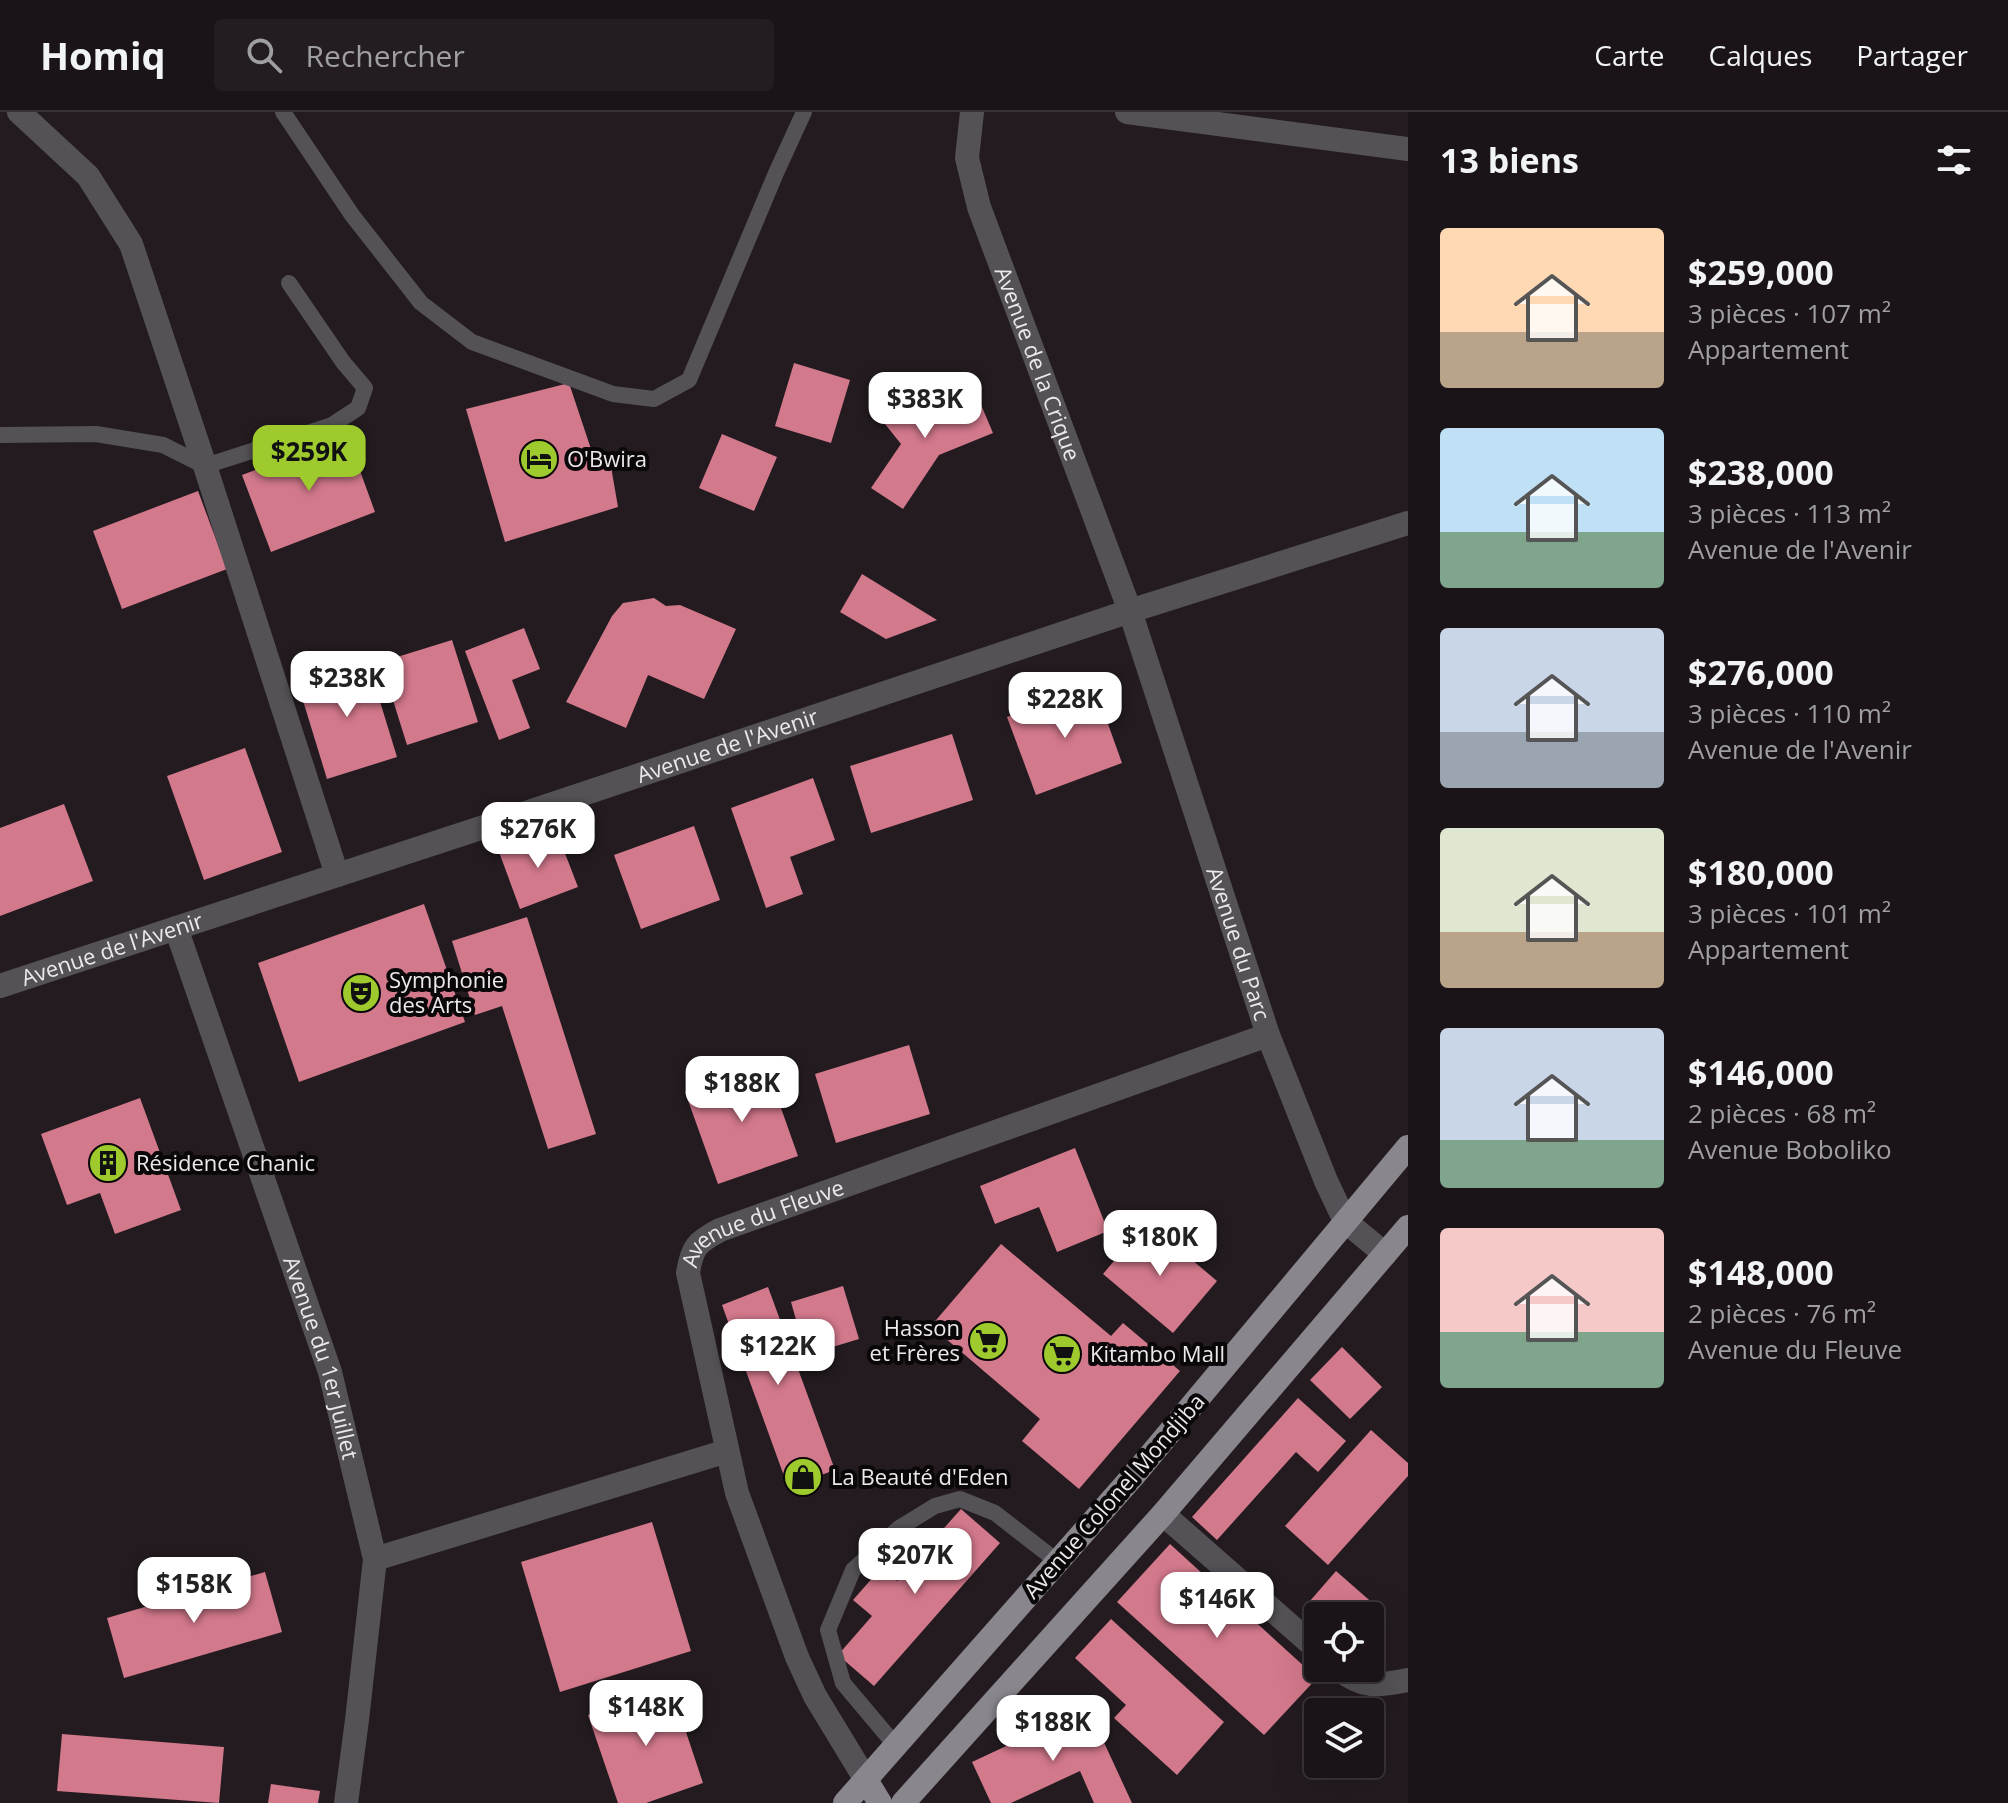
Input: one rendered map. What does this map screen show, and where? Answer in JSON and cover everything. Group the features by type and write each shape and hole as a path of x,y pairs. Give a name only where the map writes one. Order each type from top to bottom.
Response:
{"main road":[{"name":"Avenue Colonel Mondjiba","path":"845,1803 1134,1475 1408,1147"},
{"name":"Avenue Colonel Mondjiba","path":"903,1803 1163,1514 1408,1227"},
{"path":"866,1780 880,1803"}],"street":[{"path":"19,112 88,176 131,244 337,875"},
{"name":"Avenue de la Crique","path":"972,112 967,158 979,207 1130,611"},
{"path":"1127,112 1408,149"},
{"name":"Avenue de l'Avenir","path":"0,986 1130,611 1408,523"},
{"name":"Avenue du Parc","path":"1130,611 1268,1035 1345,1221 1385,1254"},
{"name":"Avenue du 1er Juillet","path":"176,928 330,1372 375,1559 346,1803"},
{"name":"Avenue du Fleuve","path":"866,1780 815,1696 797,1657 737,1493 688,1273 691,1253 702,1239 720,1230 1268,1035"},
{"path":"375,1559 727,1451"},
{"path":"1163,1514 1304,1638"},
{"path":"1360,1682 1381,1685 1408,1680"}],"lane":[{"path":"283,112 352,215 421,303 472,342 613,394 654,399 689,380 804,112"},
{"path":"0,435 96,434 163,445 205,466 332,425 358,408 365,388 343,362 289,283"},
{"path":"896,1746 843,1683 828,1630 853,1570 899,1528 935,1506 960,1499 995,1513 1058,1562"}],"building":[{"path":"794,363 850,380 831,443 775,426"},
{"path":"569,383 594,458 609,455 618,507 505,542 466,409"},
{"path":"907,389 928,413 976,393 993,433 939,455 903,509 871,488 901,444 877,414"},
{"path":"722,434 777,457 754,511 699,488"},
{"path":"347,435 375,512 271,552 242,475"},
{"path":"198,491 227,569 122,609 93,531"},
{"path":"862,574 937,620 886,639 840,612"},
{"path":"654,598 666,606 680,605 736,629 704,699 648,675 626,728 566,702 612,616 623,603"},
{"path":"524,628 540,669 512,680 530,728 499,740 465,651"},
{"path":"452,640 478,722 407,745 381,662"},
{"path":"367,659 397,757 327,779 297,681"},
{"path":"1094,685 1122,763 1036,795 1007,717"},
{"path":"952,734 973,800 871,833 850,766"},
{"path":"245,748 282,852 204,880 167,776"},
{"path":"813,778 835,840 790,857 803,894 766,908 731,808"},
{"path":"64,804 93,881 0,916 0,828"},
{"path":"694,826 720,900 641,929 614,855"},
{"path":"556,830 578,887 520,909 499,852"},
{"name":"Symphonie des Arts","path":"424,904 465,1022 299,1082 258,963"},
{"path":"527,917 596,1134 548,1149 502,1006 475,1015 452,941"},
{"path":"909,1045 930,1114 836,1143 815,1074"},
{"path":"765,1063 798,1156 718,1184 685,1092"},
{"name":"Résidence Chanic","path":"140,1098 181,1210 115,1234 100,1193 67,1205 41,1134"},
{"path":"1075,1148 1108,1231 1057,1252 1039,1207 995,1224 980,1186"},
{"path":"1147,1222 1217,1281 1173,1333 1103,1274"},
{"name":"Kitambo Mall","path":"1001,1244 1111,1336 1123,1323 1180,1371 1079,1489 1022,1441 1040,1419 931,1326"},
{"path":"843,1286 859,1339 806,1355 791,1302"},
{"path":"768,1287 835,1470 788,1487 722,1305"},
{"path":"1342,1347 1382,1387 1350,1419 1310,1380"},
{"path":"1298,1398 1346,1441 1318,1472 1296,1452 1217,1540 1192,1517"},
{"path":"1371,1430 1408,1463 1408,1476 1328,1565 1285,1526"},
{"path":"961,1509 1000,1543 874,1686 838,1655 872,1616 853,1600 882,1567 897,1581"},
{"path":"652,1522 691,1651 560,1692 521,1562"},
{"path":"1170,1544 1304,1666 1304,1682 1313,1682 1264,1735 1117,1602"},
{"path":"1336,1571 1371,1602 1309,1602"},
{"path":"265,1572 282,1632 124,1678 107,1618"},
{"path":"1111,1619 1224,1722 1177,1775 1114,1718 1126,1705 1075,1658"},
{"path":"671,1687 703,1783 646,1803 618,1803 588,1715"},
{"path":"1088,1708 1132,1803 1094,1803 1080,1771 1011,1803 991,1803 972,1762"},
{"path":"62,1734 224,1747 219,1803 57,1791"},
{"path":"271,1784 320,1791 318,1803 268,1803"}],"place":[{"name":"O'Bwira","path":"539,459"},
{"name":"Symphonie des Arts","path":"361,993"},
{"name":"Résidence Chanic","path":"108,1163"},
{"name":"Hasson et Frères","path":"988,1341"},
{"name":"Kitambo Mall","path":"1062,1354"},
{"name":"La Beauté d'Eden","path":"803,1477"}]}
